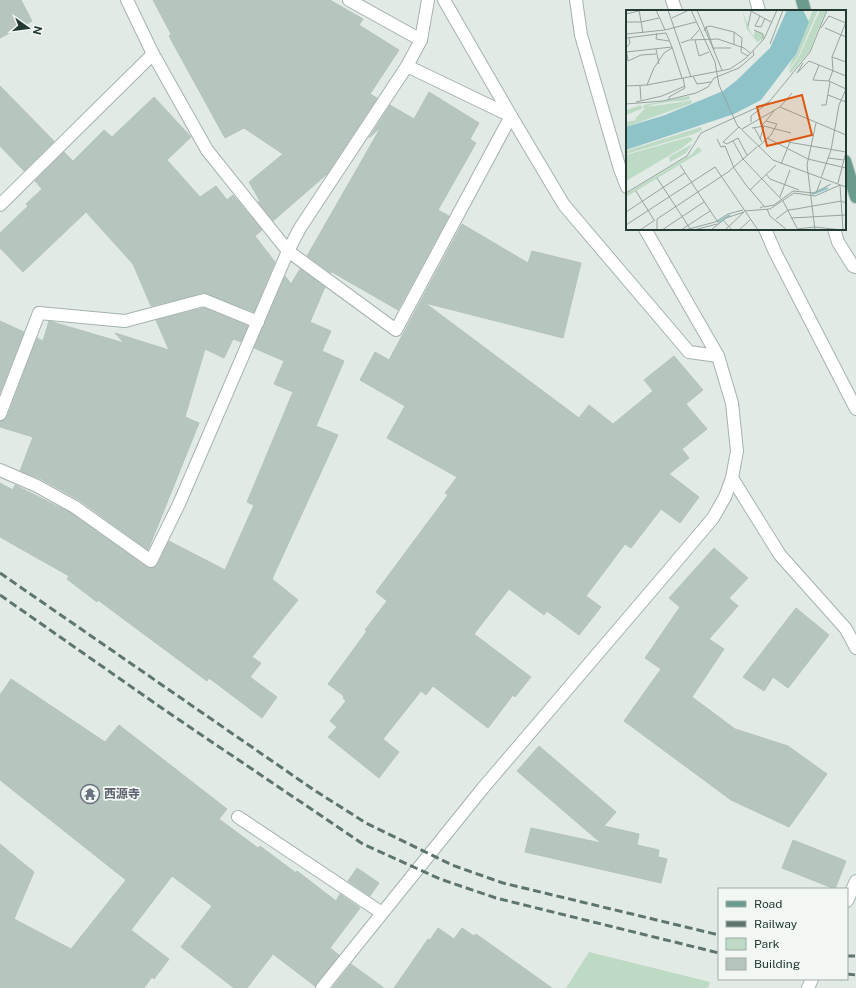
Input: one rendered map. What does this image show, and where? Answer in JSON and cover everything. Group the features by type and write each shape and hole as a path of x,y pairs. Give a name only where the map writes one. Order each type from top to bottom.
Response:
{"main road":[{"path":"802,0 805,10"},
{"path":"846,164 856,197"}],"street":[{"path":"127,0 153,54 207,150 288,251 396,330 511,116"},
{"path":"349,0 421,40"},
{"path":"0,470 75,507 151,561 179,504 288,251 300,228 408,66 421,40 428,0"},
{"path":"444,0 564,205 689,352 718,356"},
{"path":"576,0 581,35 620,169 626,184"},
{"path":"672,0 676,10"},
{"path":"756,0 759,10"},
{"path":"0,205 153,54"},
{"path":"408,66 511,116"},
{"path":"322,988 483,788 713,518 725,497 732,478 737,451 736,428 732,403 718,356 645,230"},
{"path":"765,230 775,252 856,409"},
{"path":"834,230 838,242 853,266 856,267"},
{"path":"0,414 39,313 125,321 204,300 258,322"},
{"path":"732,478 780,555 846,629 856,648"},
{"path":"238,817 382,913"},
{"path":"848,899 856,881"}],"green space":[{"path":"589,952 710,982 708,988 566,988"}],"building":[{"path":"0,0 21,0 32,21 0,38"},
{"path":"153,0 330,0 363,19 359,25 399,50 370,94 377,98 327,174 273,221 258,202 260,201 249,182 283,154 244,128 225,138 169,36 171,34"},
{"path":"0,86 54,141 24,171 0,146"},
{"path":"429,92 479,123 470,139 476,143 438,210 449,216 398,310 332,272 331,273 307,256 381,127 369,138 390,105 414,119"},
{"path":"154,97 191,137 167,160 200,197 216,186 227,200 233,195 262,230 255,236 275,262 254,312 203,293 151,306 133,264 86,212 23,272 0,248 0,233 28,206 26,204 42,189 35,181 64,152 73,161 104,130 112,137"},
{"path":"462,224 528,263 532,251 581,263 563,338 425,303 579,418 589,405 613,424 653,391 644,380 674,356 703,390 686,404 707,429 682,449 689,458 669,474 699,497 680,523 661,509 631,548 625,544 586,596 601,607 579,635 547,611 544,615 509,589 474,634 531,677 515,697 513,695 488,728 433,686 426,695 421,691 383,739 399,752 379,778 328,737 337,727 330,721 346,701 343,698 344,696 328,684 387,601 376,592 448,495 445,493 457,477 387,438 405,406 360,380 375,352 389,360"},
{"path":"300,269 325,287 310,322 331,331 322,351 344,361 316,426 338,435 272,579 298,600 252,657 261,663 250,677 277,697 262,718 209,678 207,681 98,600 97,602 67,579 69,576 0,537 0,483 13,490 15,485 71,513 147,567 151,568 157,565 169,541 225,570 254,505 247,502 293,392 274,384 284,361 254,348 285,276 291,284"},
{"path":"204,308 248,326 241,342 233,339 224,358 205,349 185,417 199,423 148,550 79,500 41,479 20,471 33,437 0,427 0,421 7,417 37,338 43,341 49,321 124,343 115,333 169,350 156,320"},
{"path":"0,321 24,332 0,393"},
{"path":"714,548 748,578 729,598 738,606 709,639 724,649 692,697 735,729 788,746 827,774 789,827 731,800 624,721 661,669 645,658 680,607 669,598"},
{"path":"796,608 829,635 788,688 773,677 764,691 743,677"},
{"path":"11,679 105,742 119,725 227,809 219,819 258,848 260,846 296,873 297,871 336,901 340,894 360,908 330,948 339,955 315,986 273,954 247,988 234,988 181,947 212,906 172,876 131,930 169,959 154,979 152,977 144,988 0,988 0,844 34,872 14,919 71,949 126,880 0,780 0,695"},
{"path":"539,746 616,812 604,826 639,834 637,845 659,850 658,857 667,859 661,883 525,852 531,828 601,843 517,771"},
{"path":"793,840 846,861 835,888 782,868"},
{"path":"357,868 379,883 370,896 348,881"},
{"path":"438,928 454,939 462,928 474,936 476,934 552,988 394,988 428,939 430,940"},
{"path":"351,964 384,988 332,988"}],"railway":[{"path":"0,573 314,790 366,823 452,865 503,883 718,935"},
{"path":"0,595 166,711 363,844 440,879 496,898 718,953"},
{"path":"848,956 856,956"},
{"path":"848,974 856,975"}],"place":[{"name":"西源寺","path":"90,794"}]}
